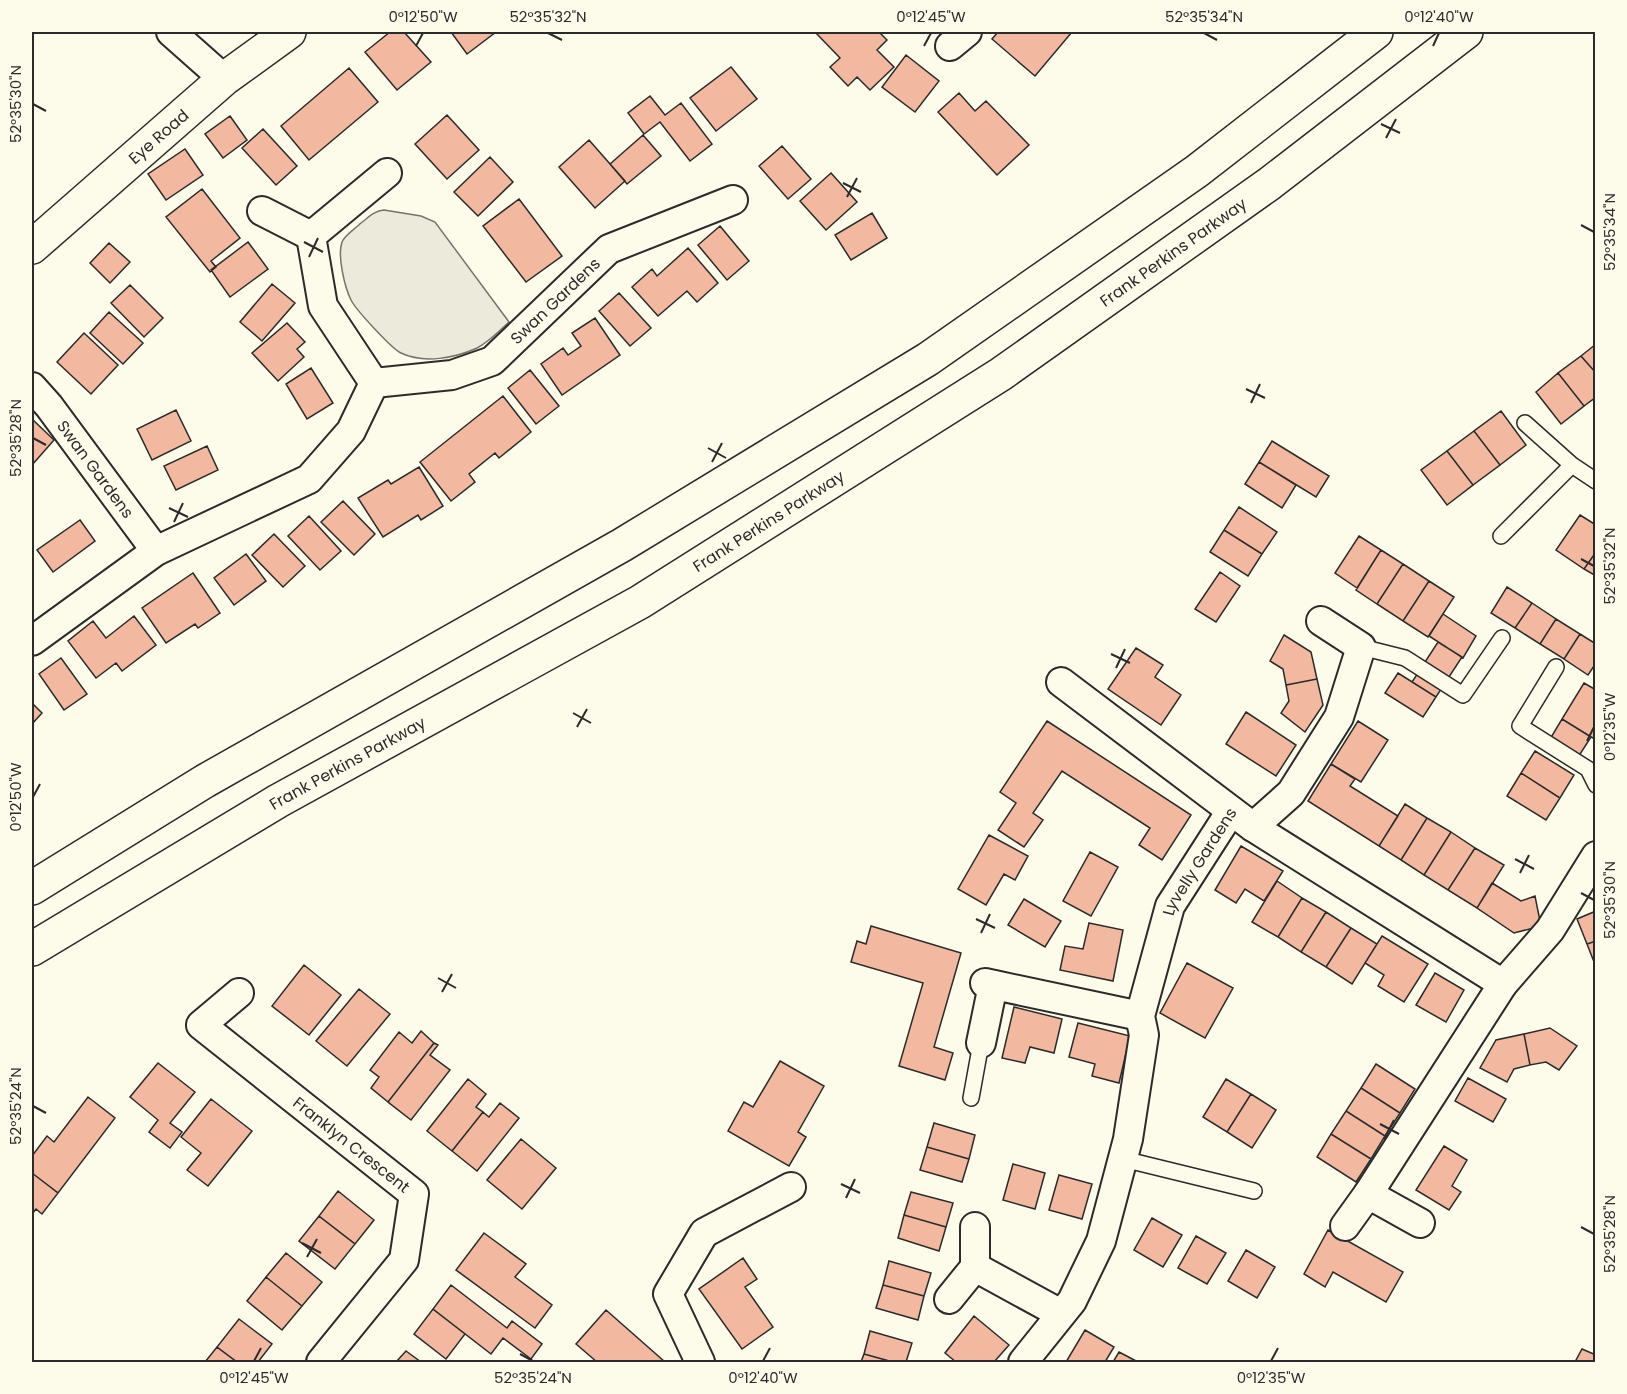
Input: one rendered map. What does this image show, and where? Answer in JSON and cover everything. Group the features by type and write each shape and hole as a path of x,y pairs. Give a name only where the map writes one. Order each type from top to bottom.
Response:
{"main road":[{"name":"Eye Road","path":"32,247 224,79 289,32"},
{"path":"32,888 205,781 622,545 928,358 1197,171 1377,32"},
{"name":"Frank Perkins Parkway","path":"32,949 278,801 640,602 1001,374 1269,184 1466,32"}],"street":[{"path":"171,32 224,79"},
{"path":"311,236 387,173"},
{"name":"Swan Gardens","path":"374,383 452,375 492,361 609,249 733,200"},
{"path":"262,211 311,236"},
{"path":"32,641 156,551 309,479 351,431 374,383 323,306 311,236"},
{"name":"Swan Gardens","path":"32,387 49,406 156,551"},
{"path":"1060,682 1242,819 1291,793 1339,717 1361,647 1321,621"},
{"name":"Lyvelly Gardens","path":"1023,1362 1072,1301 1101,1241 1128,1139 1144,1035 1140,1016 1170,906 1242,819 1503,984"},
{"path":"1345,1226 1503,984 1550,930 1596,856"},
{"path":"981,1043 989,984 1140,1016"},
{"name":"Franklyn Crescent","path":"239,993 201,1025 414,1194 404,1260 321,1362"},
{"path":"700,1362 668,1294 704,1233 791,1187"},
{"path":"1368,1194 1420,1223"},
{"path":"949,1299 975,1267 975,1227"},
{"path":"975,1267 1061,1314"}],"lane":[{"path":"1525,423 1572,465 1596,481"},
{"path":"1502,536 1572,465"},
{"path":"1361,647 1405,658 1463,695 1502,638"},
{"path":"1556,667 1520,726 1588,769 1596,784"},
{"path":"971,1098 981,1043"},
{"path":"1123,1158 1254,1191"}],"shaded area":[{"path":"384,210 421,216 435,222 509,322 481,346 449,357 419,358 401,353 390,344 351,300 344,280 340,255 345,237 372,215"}],"building":[{"path":"390,32 404,32 431,62 397,90 365,52"},
{"path":"451,32 496,32 467,54"},
{"path":"815,32 879,32 887,40 877,50 894,67 870,90 857,77 848,86 830,67 840,58"},
{"path":"998,32 1072,32 1035,76 992,39"},
{"path":"906,55 939,81 915,112 882,87"},
{"path":"731,67 757,99 716,131 690,98"},
{"path":"349,68 378,102 309,160 281,126"},
{"path":"959,93 975,111 986,101 1029,145 997,175 938,112"},
{"path":"650,96 665,115 681,103 712,144 690,161 660,122 644,134 628,113"},
{"path":"447,115 479,150 447,179 415,144"},
{"path":"230,116 247,140 223,158 205,134"},
{"path":"263,129 297,166 276,185 242,148"},
{"path":"643,135 661,156 627,184 610,164"},
{"path":"589,140 625,181 595,208 559,167"},
{"path":"782,146 811,179 788,199 759,166"},
{"path":"185,149 203,175 166,200 148,174"},
{"path":"490,157 513,182 478,216 454,192"},
{"path":"831,173 857,202 826,230 800,201"},
{"path":"202,189 240,238 211,261 216,267 210,272 166,217"},
{"path":"519,199 562,256 526,282 483,226"},
{"path":"872,213 887,238 851,260 835,235"},
{"path":"720,226 749,261 727,280 698,245"},
{"path":"248,242 268,269 230,297 211,270"},
{"path":"109,243 130,262 110,283 90,263"},
{"path":"688,248 718,283 697,302 687,291 658,316 632,287 652,269 657,276"},
{"path":"272,284 295,303 262,341 240,322"},
{"path":"130,285 163,318 144,337 111,303"},
{"path":"619,293 651,328 630,346 599,311"},
{"path":"109,312 143,343 123,364 90,333"},
{"path":"595,318 620,355 562,395 541,364 563,348 568,355 581,346 572,333"},
{"path":"287,323 305,342 297,349 304,357 278,381 252,353"},
{"path":"84,333 118,365 91,394 57,362"},
{"path":"1596,344 1596,373 1581,356"},
{"path":"1581,356 1596,373 1596,397 1584,406 1558,373"},
{"path":"311,368 333,403 307,419 286,384"},
{"path":"530,370 559,406 536,424 508,388"},
{"path":"1558,373 1584,406 1561,424 1536,392"},
{"path":"503,396 531,432 499,458 495,453 469,474 475,482 451,501 420,462"},
{"path":"176,410 191,441 152,460 137,429"},
{"path":"1501,411 1526,445 1500,465 1474,431"},
{"path":"32,419 54,440 32,465"},
{"path":"1474,431 1500,465 1473,485 1447,451"},
{"path":"1272,441 1329,476 1316,497 1259,462"},
{"path":"207,446 218,470 176,490 164,466"},
{"path":"1447,451 1473,485 1447,505 1421,470"},
{"path":"1259,462 1296,485 1282,508 1245,484"},
{"path":"419,467 443,506 421,520 418,515 383,537 358,498 388,480 391,484"},
{"path":"343,501 375,534 354,555 321,522"},
{"path":"1239,507 1277,532 1262,554 1224,530"},
{"path":"1580,515 1596,525 1596,552 1584,569 1556,550"},
{"path":"309,516 341,551 320,570 288,536"},
{"path":"80,520 95,541 53,572 37,550"},
{"path":"1224,530 1262,554 1248,576 1210,552"},
{"path":"274,534 305,566 283,587 252,555"},
{"path":"1359,536 1381,550 1357,588 1335,573"},
{"path":"1381,550 1403,564 1377,604 1356,590"},
{"path":"1596,552 1596,576 1584,569"},
{"path":"246,554 266,581 234,605 214,578"},
{"path":"1403,564 1429,581 1403,621 1377,604"},
{"path":"1220,572 1240,586 1216,622 1195,609"},
{"path":"193,573 220,613 198,628 195,624 166,643 142,608"},
{"path":"1429,581 1454,597 1428,637 1403,621"},
{"path":"1507,587 1532,603 1515,628 1491,613"},
{"path":"1532,603 1556,619 1540,644 1515,628"},
{"path":"1443,614 1476,636 1463,658 1429,636"},
{"path":"134,616 156,645 122,671 116,663 96,678 68,641 93,621 106,638"},
{"path":"1556,619 1580,634 1564,659 1540,644"},
{"path":"1580,634 1596,644 1596,663 1588,675 1564,659"},
{"path":"1284,635 1311,652 1317,679 1286,685 1283,669 1270,661"},
{"path":"1438,642 1462,657 1436,697 1412,682"},
{"path":"1136,648 1163,665 1155,677 1181,695 1161,725 1108,689"},
{"path":"61,658 87,694 64,710 39,674"},
{"path":"1398,673 1436,697 1423,717 1385,693"},
{"path":"1317,679 1323,705 1305,732 1281,713 1289,701 1286,685"},
{"path":"1584,683 1596,690 1596,740 1562,719"},
{"path":"32,703 42,713 32,724"},
{"path":"1246,712 1296,745 1276,776 1226,744"},
{"path":"1562,719 1591,737 1575,762 1547,744"},
{"path":"1047,721 1191,815 1162,860 1139,845 1150,828 1062,771 1033,813 1043,820 1024,847 998,830 1016,803 1000,792"},
{"path":"1358,721 1388,740 1361,782 1331,764"},
{"path":"1535,751 1574,775 1560,798 1521,773"},
{"path":"1331,764 1355,779 1350,786 1398,816 1379,846 1308,801"},
{"path":"1521,773 1560,798 1546,820 1507,796"},
{"path":"1405,804 1427,818 1401,860 1379,846"},
{"path":"1427,818 1451,832 1424,875 1401,860"},
{"path":"1451,832 1475,848 1448,890 1424,875"},
{"path":"989,835 1028,856 1015,880 1004,874 986,905 958,889"},
{"path":"1241,846 1283,871 1264,901 1245,889 1236,903 1215,890"},
{"path":"1475,848 1504,865 1477,908 1448,890"},
{"path":"1090,852 1118,867 1091,916 1063,901"},
{"path":"1277,881 1302,898 1278,937 1252,922"},
{"path":"1492,883 1521,901 1535,896 1541,926 1514,933 1477,908"},
{"path":"1302,898 1326,912 1301,952 1278,937"},
{"path":"1024,899 1061,921 1045,947 1008,925"},
{"path":"1596,911 1596,941 1587,944 1577,919"},
{"path":"1326,912 1351,928 1326,967 1301,952"},
{"path":"1089,923 1123,930 1113,981 1060,970 1065,946 1083,949"},
{"path":"871,926 961,953 934,1047 953,1053 945,1080 899,1066 923,983 851,962 857,941 866,944"},
{"path":"1351,928 1377,944 1352,984 1326,967"},
{"path":"1382,936 1428,964 1404,1002 1378,986 1384,975 1365,963"},
{"path":"1596,941 1596,967 1587,944"},
{"path":"1187,963 1233,988 1205,1038 1160,1013"},
{"path":"304,965 341,995 309,1035 272,1006"},
{"path":"1435,973 1464,990 1446,1022 1416,1005"},
{"path":"359,989 390,1014 347,1066 316,1041"},
{"path":"1014,1007 1062,1019 1054,1053 1030,1047 1025,1063 1002,1058"},
{"path":"1078,1023 1130,1036 1119,1083 1092,1076 1095,1064 1069,1057"},
{"path":"1550,1028 1577,1046 1559,1070 1546,1062 1530,1065 1524,1034"},
{"path":"421,1031 434,1043 388,1102 371,1088 379,1077 370,1070 399,1032 412,1043"},
{"path":"1524,1034 1530,1065 1514,1069 1507,1082 1480,1068 1496,1040"},
{"path":"434,1043 438,1045 430,1055 450,1070 411,1120 388,1102"},
{"path":"780,1061 824,1086 798,1132 806,1137 789,1166 728,1131 744,1102 753,1107"},
{"path":"158,1063 195,1092 170,1123 182,1132 170,1148 149,1132 158,1120 130,1097"},
{"path":"1376,1064 1415,1089 1400,1113 1361,1088"},
{"path":"1468,1078 1506,1099 1493,1122 1455,1101"},
{"path":"468,1079 486,1094 476,1107 483,1112 452,1151 427,1131"},
{"path":"1226,1079 1251,1094 1227,1132 1203,1117"},
{"path":"1361,1088 1400,1113 1385,1136 1346,1111"},
{"path":"1251,1094 1276,1110 1252,1148 1227,1132"},
{"path":"88,1097 115,1118 58,1193 32,1173 32,1156 47,1136 54,1142"},
{"path":"211,1099 252,1131 208,1186 187,1170 201,1153 181,1137"},
{"path":"500,1103 519,1118 477,1171 452,1151 483,1112 489,1117"},
{"path":"1346,1111 1385,1136 1371,1159 1331,1134"},
{"path":"934,1123 975,1135 969,1159 927,1147"},
{"path":"1331,1134 1371,1159 1356,1182 1317,1157"},
{"path":"521,1139 556,1168 522,1209 487,1180"},
{"path":"1444,1146 1467,1160 1452,1186 1461,1192 1449,1210 1416,1190"},
{"path":"927,1147 969,1159 962,1182 920,1170"},
{"path":"1013,1164 1045,1173 1035,1209 1003,1200"},
{"path":"32,1173 58,1193 42,1214 36,1209 32,1214"},
{"path":"1059,1175 1092,1184 1082,1219 1049,1210"},
{"path":"338,1191 374,1220 355,1244 319,1216"},
{"path":"911,1192 953,1203 946,1227 904,1215"},
{"path":"904,1215 946,1227 939,1251 898,1238"},
{"path":"319,1216 355,1244 335,1269 299,1241"},
{"path":"1152,1218 1182,1235 1163,1267 1134,1250"},
{"path":"1328,1230 1403,1272 1386,1302 1333,1272 1325,1287 1304,1274"},
{"path":"484,1233 526,1264 515,1277 552,1305 535,1328 456,1270"},
{"path":"1196,1236 1226,1253 1207,1284 1178,1268"},
{"path":"1246,1250 1275,1267 1257,1298 1228,1281"},
{"path":"286,1253 322,1282 302,1306 266,1277"},
{"path":"743,1258 757,1279 745,1287 773,1327 742,1349 699,1289"},
{"path":"889,1261 931,1273 924,1296 883,1285"},
{"path":"266,1277 302,1306 282,1330 247,1301"},
{"path":"451,1285 507,1328 512,1321 542,1344 531,1359 503,1338 491,1354 433,1309"},
{"path":"883,1285 924,1296 918,1320 876,1308"},
{"path":"433,1309 465,1334 446,1359 414,1334"},
{"path":"606,1310 665,1362 597,1362 576,1344"},
{"path":"974,1316 1009,1345 994,1362 956,1362 945,1353"},
{"path":"239,1319 272,1344 258,1362 237,1362 217,1347"},
{"path":"1085,1330 1114,1347 1105,1362 1066,1362"},
{"path":"870,1331 912,1343 906,1362 893,1362 864,1354"},
{"path":"217,1347 237,1362 205,1362"},
{"path":"1582,1349 1596,1355 1596,1362 1575,1362"},
{"path":"406,1351 421,1362 396,1362"},
{"path":"1119,1352 1138,1362 1113,1362"},
{"path":"864,1354 893,1362 861,1362"}]}
